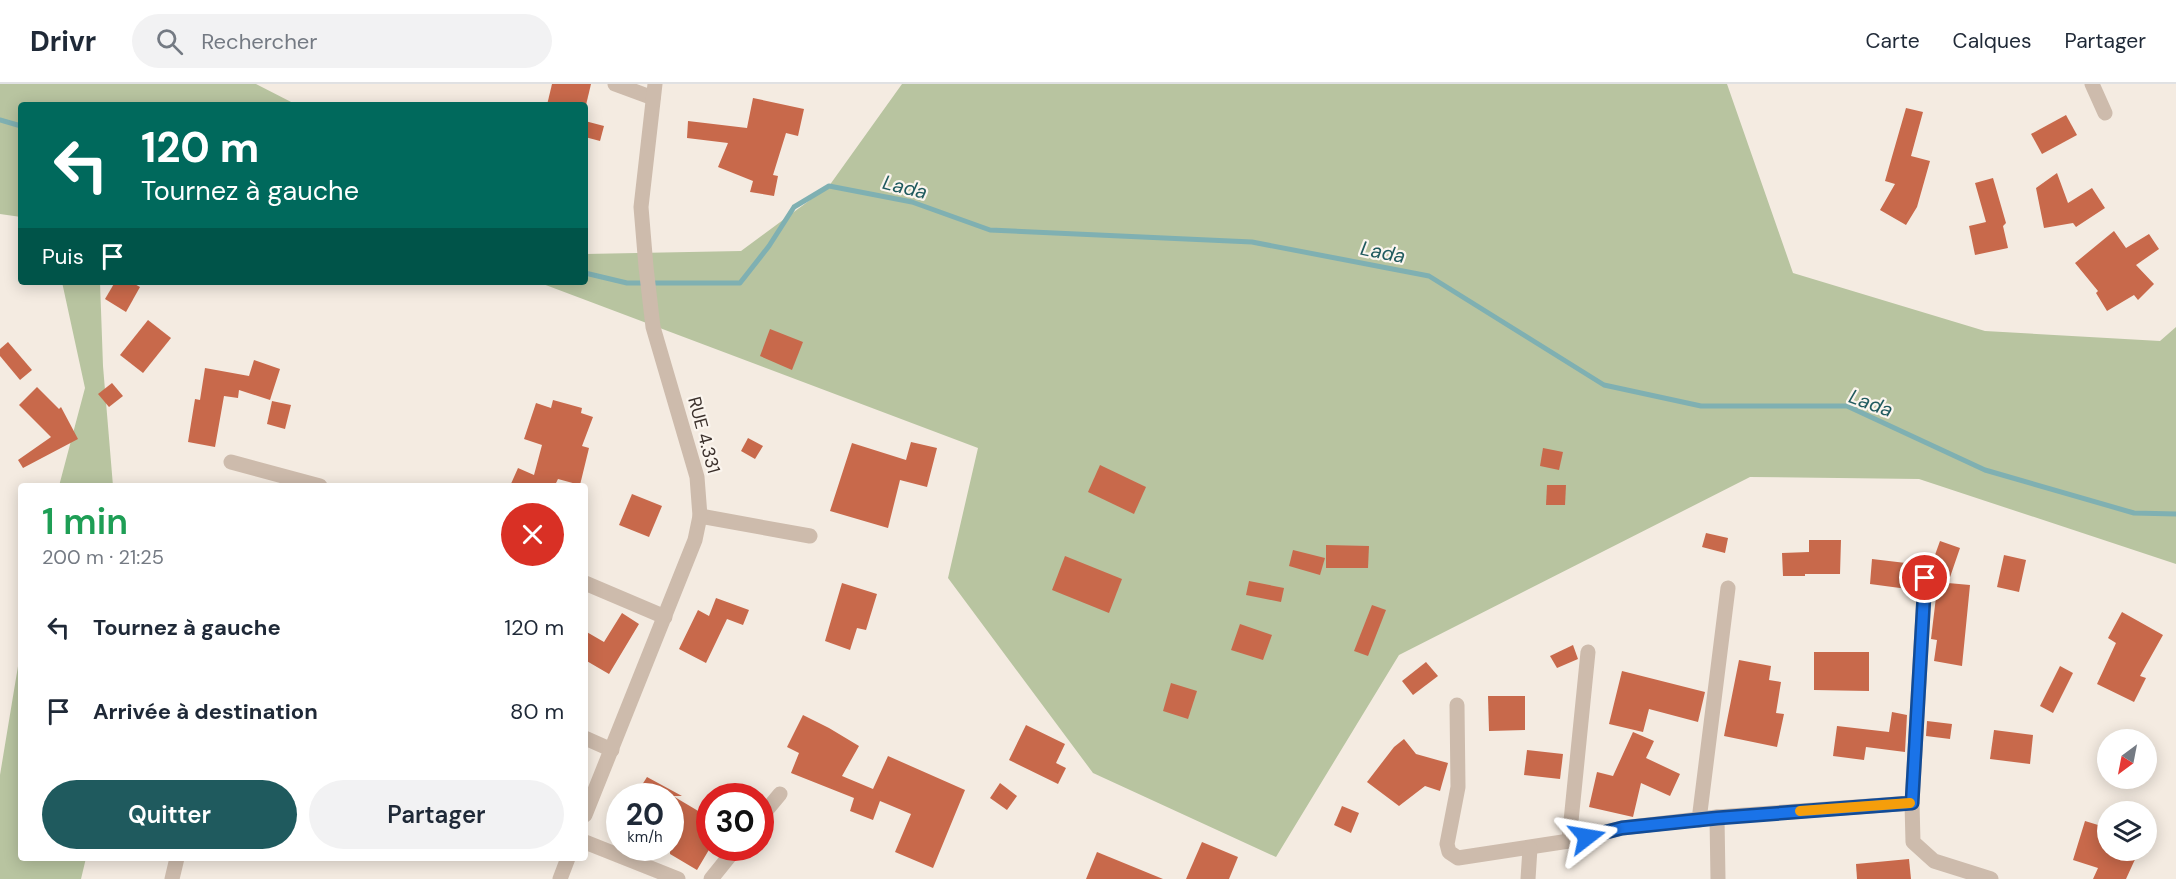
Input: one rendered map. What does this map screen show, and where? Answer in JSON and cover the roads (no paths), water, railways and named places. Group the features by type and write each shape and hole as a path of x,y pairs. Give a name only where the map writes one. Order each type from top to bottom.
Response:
{"street":[{"path":"615,84 654,91"},
{"path":"2092,84 2105,113"},
{"name":"RUE 4.331","path":"588,808 695,540 700,516 697,477 653,327 646,267 641,207 654,91"},
{"path":"231,462 309,483"},
{"path":"700,516 810,536"},
{"path":"1925,578 1912,803 1913,842 1934,861 1991,879"},
{"path":"588,584 665,617"},
{"path":"1699,820 1728,588"},
{"path":"1569,841 1588,652"},
{"path":"1457,705 1458,787 1447,844 1449,852 1458,858 1569,841 1622,828 1717,818 1912,803"},
{"path":"588,739 612,750"},
{"path":"774,801 780,794"},
{"path":"1717,818 1718,879"},
{"path":"588,843 678,879"},
{"path":"1528,879 1530,848"},
{"path":"172,879 176,861"},
{"path":"560,879 567,861"},
{"path":"711,879 726,861"}],"waterway":[{"name":"Lada","path":"0,120 18,125"},
{"name":"Lada","path":"588,274 627,283 740,283 769,246 794,207 829,186 912,202 990,230 1252,242 1429,276 1604,385 1701,406 1847,406 1985,470 2134,513 2176,514"}]}
